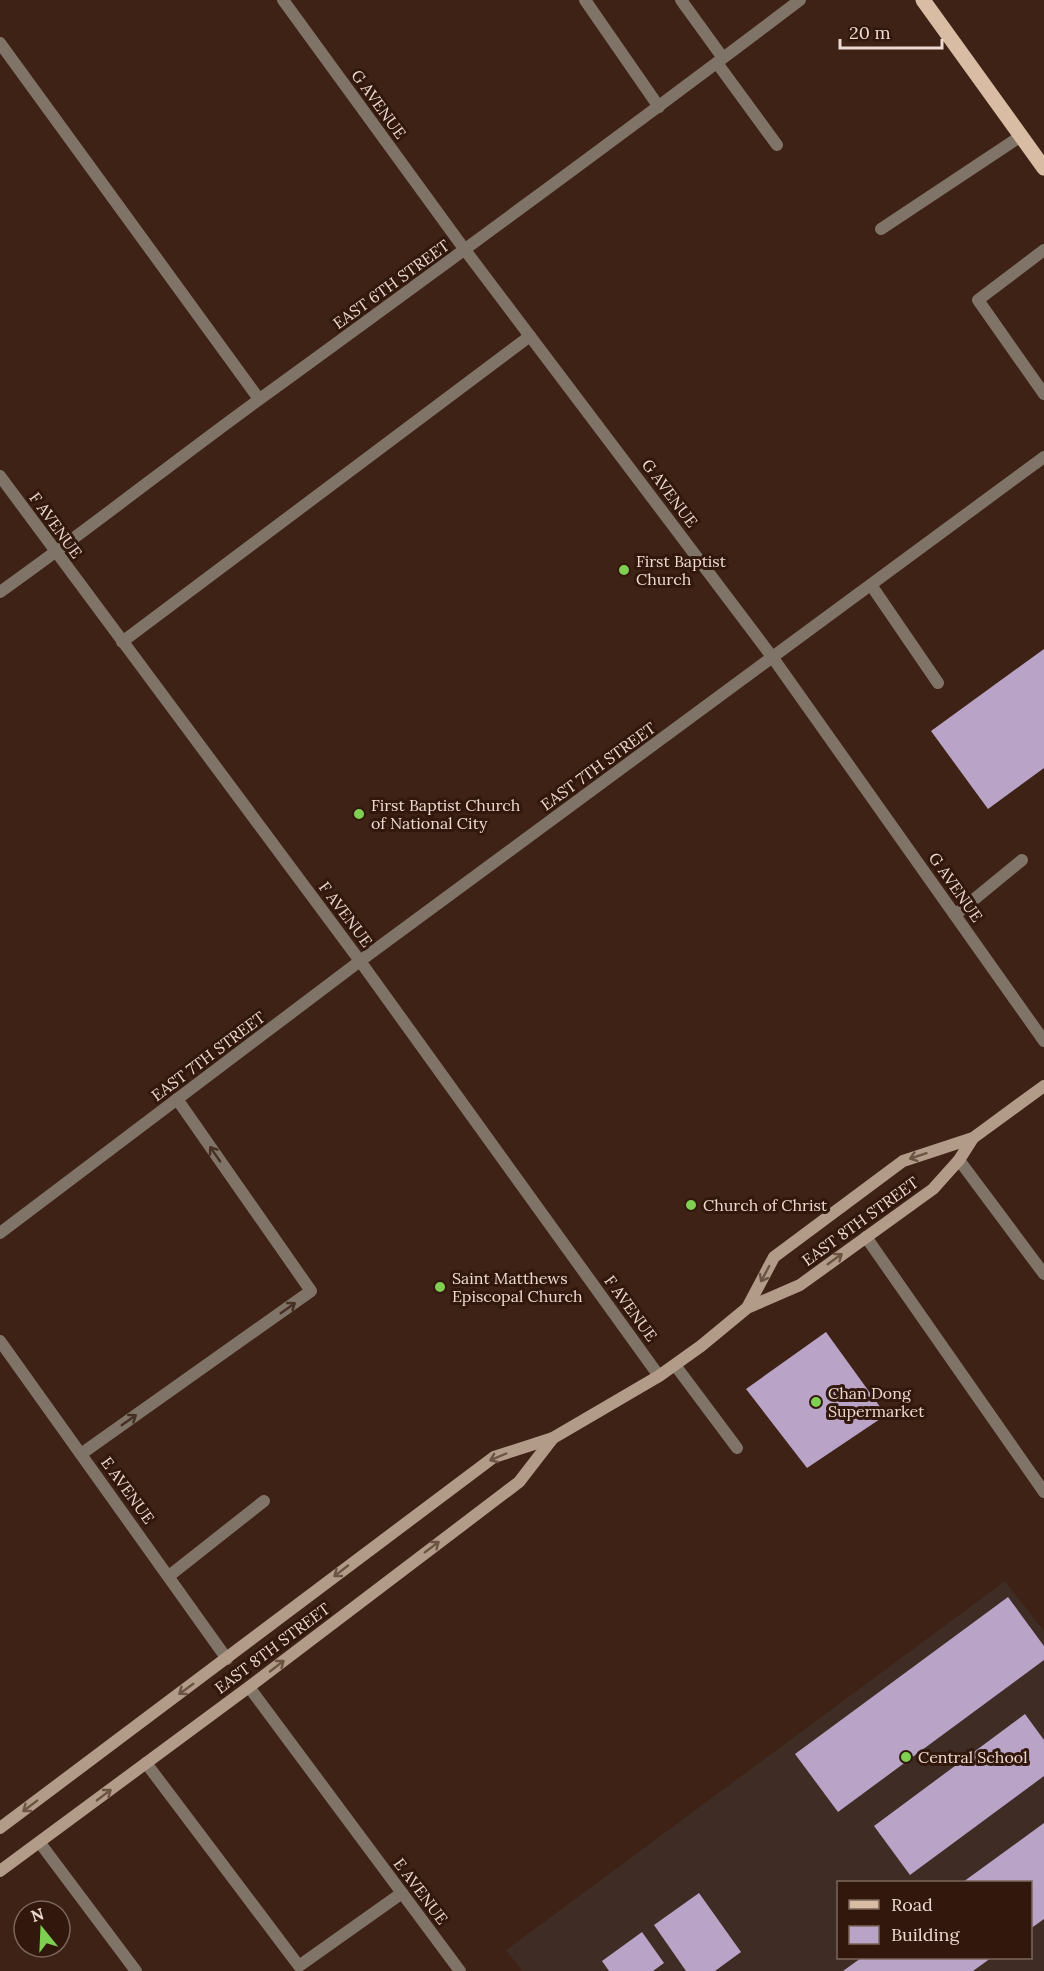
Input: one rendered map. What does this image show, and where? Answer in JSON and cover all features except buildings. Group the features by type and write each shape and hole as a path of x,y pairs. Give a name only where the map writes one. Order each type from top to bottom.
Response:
{"main road":[{"path":"923,0 1044,168"},
{"name":"EAST 8TH STREET","path":"747,1308 774,1257 783,1250 903,1161 973,1138 1044,1086"},
{"name":"EAST 8TH STREET","path":"0,1828 494,1457 553,1438 659,1376 747,1308 800,1285 933,1189 959,1160 973,1138"},
{"name":"EAST 8TH STREET","path":"0,1872 249,1688 519,1482 553,1438"}],"street":[{"name":"G AVENUE","path":"283,0 465,250 773,658 1044,1041"},
{"path":"585,0 659,107"},
{"path":"681,0 777,145"},
{"name":"EAST 6TH STREET","path":"0,592 56,553 259,399 659,107 800,0"},
{"path":"0,43 259,399"},
{"path":"881,229 1021,136"},
{"path":"1044,250 978,300 1044,394"},
{"path":"122,642 530,336"},
{"name":"EAST 7TH STREET","path":"0,1233 360,961 1044,457"},
{"name":"F AVENUE","path":"0,476 360,961 659,1376"},
{"path":"871,585 938,683"},
{"path":"955,915 1022,860"},
{"path":"81,1454 311,1291 177,1100"},
{"path":"959,1160 1044,1274"},
{"path":"866,1237 1044,1492"},
{"name":"E AVENUE","path":"0,1341 170,1576 227,1659"},
{"path":"675,1365 737,1448"},
{"path":"170,1576 264,1502"},
{"name":"E AVENUE","path":"249,1688 460,1971"},
{"path":"146,1763 299,1966 402,1893"},
{"path":"40,1843 136,1971"}],"shaded area":[{"name":"Central School","path":"1005,1581 1044,1631 1044,1971 522,1971 506,1950"}],"place":[{"name":"First Baptist Church","path":"624,570"},
{"name":"First Baptist Church of National City","path":"359,814"},
{"name":"Church of Christ","path":"691,1205"},
{"name":"Saint Matthews Episcopal Church","path":"440,1287"},
{"name":"Chan Dong Supermarket","path":"816,1402"},
{"name":"Central School","path":"906,1757"}]}
